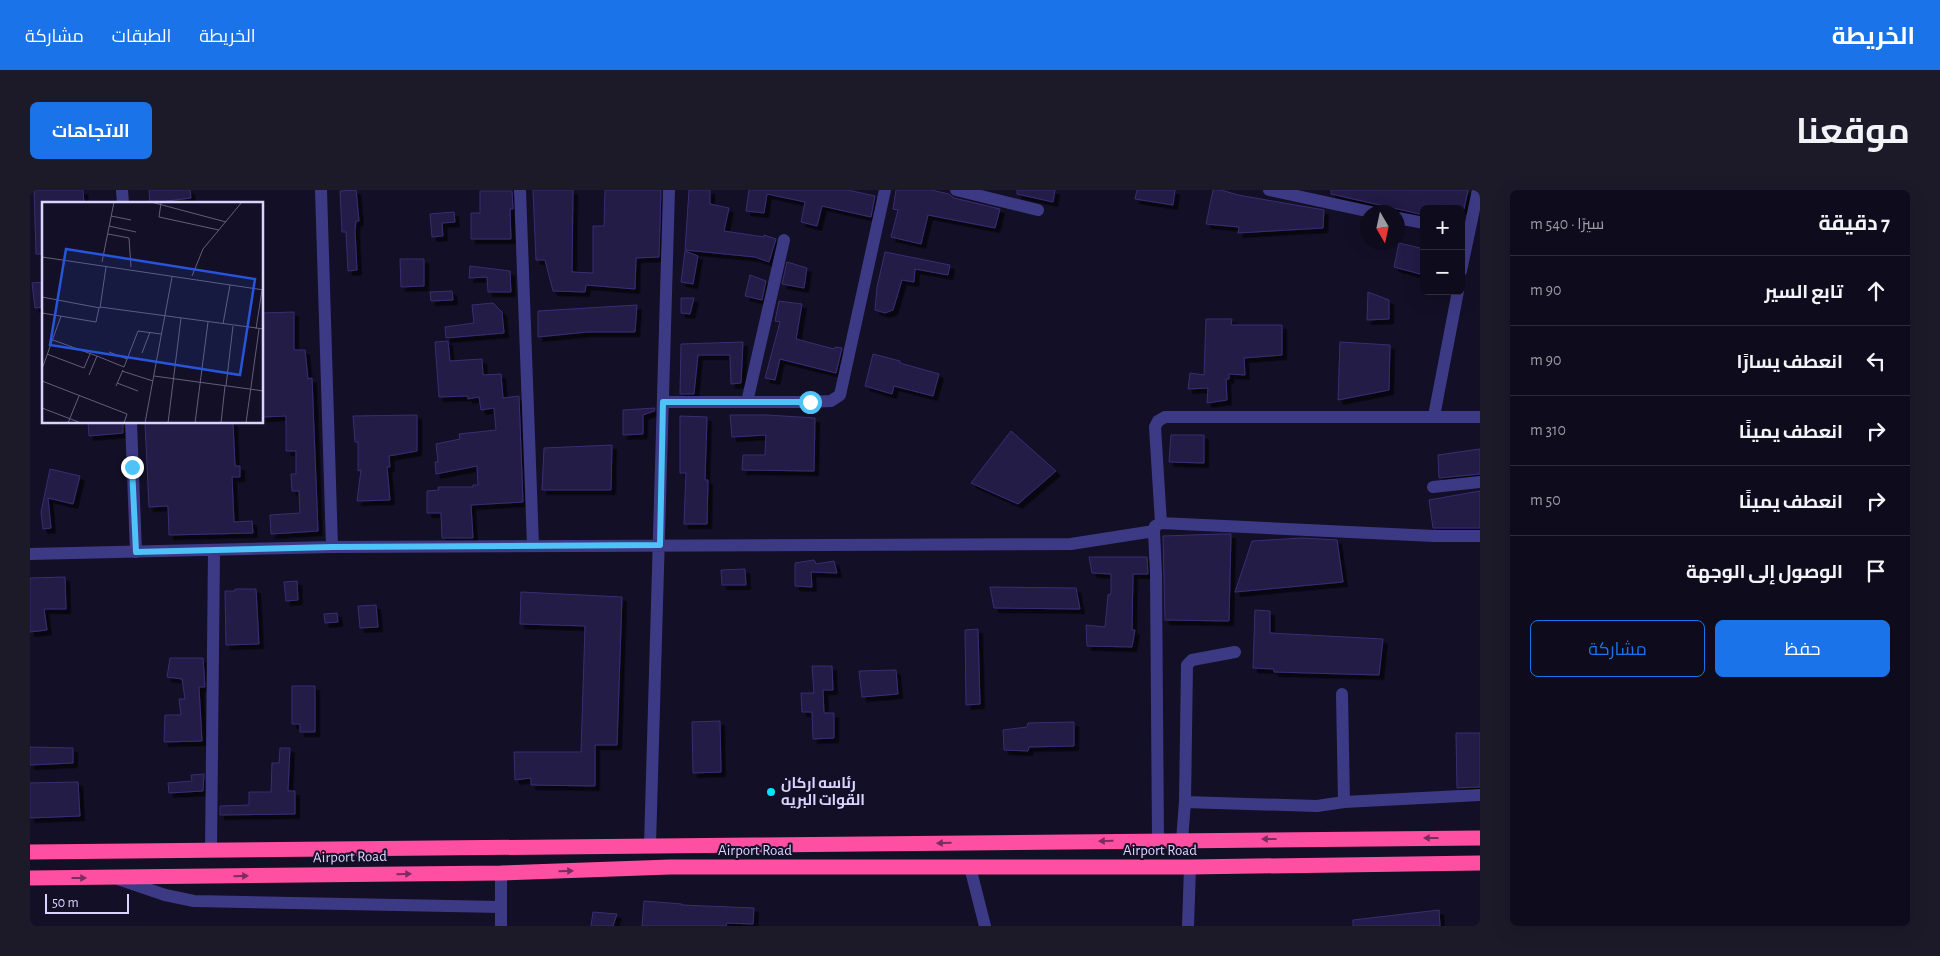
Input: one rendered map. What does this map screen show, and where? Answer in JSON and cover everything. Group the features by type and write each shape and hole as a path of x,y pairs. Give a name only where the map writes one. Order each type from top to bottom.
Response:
{"highway":[{"name":"Airport Road","path":"30,852 1480,838"},
{"name":"Airport Road","path":"30,878 501,873 670,867 1190,867 1480,863"}],"street":[{"path":"321,190 332,547"},
{"path":"520,190 533,546"},
{"path":"650,846 669,190"},
{"path":"663,402 831,401 840,395 886,190"},
{"path":"956,190 1038,210"},
{"path":"1269,190 1360,210"},
{"path":"1465,232 1478,190"},
{"path":"1405,219 1420,222"},
{"path":"747,402 784,240"},
{"path":"1434,416 1457,295"},
{"path":"1158,841 1156,574 1158,527 1155,427 1158,421 1165,417 1480,417"},
{"path":"131,424 136,552"},
{"path":"1433,487 1480,482"},
{"path":"30,554 332,547 1071,544 1158,527 1425,536 1480,536"},
{"path":"211,851 214,550"},
{"path":"1182,840 1185,802 1187,665 1192,660 1235,652"},
{"path":"1342,694 1344,802"},
{"path":"1185,802 1317,806 1344,802 1480,794"},
{"path":"970,867 985,926"},
{"path":"1188,926 1190,867"},
{"path":"500,926 501,873"},
{"path":"114,878 165,895 194,902 501,907"}],"building":[{"path":"34,190 83,190 84,202 42,202 42,254 36,254"},
{"path":"149,190 190,190 191,198 150,202"},
{"path":"356,190 359,221 356,221 355,231 357,270 348,271 346,232 342,232 340,191"},
{"path":"533,190 573,190 572,272 593,273 593,226 604,226 605,190 661,190 659,257 636,258 635,289 586,285 585,292 553,291 545,260 536,260"},
{"path":"689,190 710,190 710,204 729,208 724,231 764,237 764,235 776,239 769,262 755,257 685,250"},
{"path":"749,190 848,190 875,196 871,217 822,206 817,226 801,222 805,202 767,194 764,213 746,211"},
{"path":"896,190 931,190 949,194 954,198 1000,209 995,228 928,215 921,244 891,237 898,210 893,209"},
{"path":"1017,190 1055,190 1053,202 1017,194"},
{"path":"1137,190 1175,190 1173,205 1135,199"},
{"path":"1213,190 1324,210 1323,228 1238,233 1239,227 1206,224"},
{"path":"1331,190 1468,190 1465,205 1420,205 1420,214 1405,211 1405,205 1380,205 1331,194"},
{"path":"480,191 512,191 513,209 510,209 511,239 471,239 471,213 480,213"},
{"path":"454,212 455,222 442,223 443,236 432,237 430,214"},
{"path":"1405,244 1420,248 1420,274 1394,267 1398,250 1405,250"},
{"path":"685,251 698,256 693,284 681,282"},
{"path":"885,252 950,265 948,275 915,269 914,282 902,280 893,310 885,313 875,310 877,287"},
{"path":"400,259 424,259 424,286 401,287"},
{"path":"787,262 807,268 804,288 782,284"},
{"path":"470,266 510,271 511,292 488,292 487,277 469,278"},
{"path":"750,275 766,281 762,300 745,296"},
{"path":"42,282 42,307 35,308 32,283"},
{"path":"452,291 453,300 431,301 430,292"},
{"path":"1368,292 1389,300 1389,319 1367,320"},
{"path":"681,298 694,298 690,314 681,313"},
{"path":"779,301 802,304 796,339 834,349 835,347 842,348 836,373 780,359 775,380 765,378 780,322 775,321"},
{"path":"493,303 502,312 504,333 446,338 445,327 474,323 472,305"},
{"path":"637,305 635,332 587,332 538,337 538,311"},
{"path":"294,312 294,350 305,350 308,379 312,378 318,531 271,534 270,515 300,513 299,491 292,491 291,474 296,474 296,451 286,451 286,416 264,417 264,313"},
{"path":"1206,319 1232,319 1231,325 1282,325 1282,355 1244,358 1245,375 1229,374 1229,379 1226,379 1227,400 1207,403 1208,388 1188,389 1190,373 1204,375"},
{"path":"448,341 450,361 482,359 483,375 501,374 503,398 519,396 523,502 471,505 473,538 442,538 441,513 427,513 427,491 439,490 438,487 473,487 473,485 478,485 477,466 436,474 435,462 438,462 436,444 460,439 459,434 496,430 494,408 481,410 479,397 468,399 468,396 439,397 435,342"},
{"path":"743,342 741,383 731,384 730,355 698,355 694,394 680,394 681,344"},
{"path":"1340,342 1390,345 1389,390 1338,400"},
{"path":"873,354 939,374 933,396 894,386 892,394 865,386"},
{"path":"655,408 654,411 643,415 643,434 623,435 623,410"},
{"path":"417,415 417,451 389,456 390,467 387,467 390,500 357,501 361,470 358,471 358,442 355,442 353,416"},
{"path":"730,415 815,418 814,471 742,470 743,455 765,455 766,435 732,437"},
{"path":"680,416 707,417 705,480 708,480 707,524 684,524 686,473 680,473"},
{"path":"88,424 123,424 123,433 89,436"},
{"path":"145,424 233,424 235,466 240,466 240,477 232,477 234,522 252,521 253,533 169,535 168,506 149,507"},
{"path":"1011,431 1056,471 1018,504 971,483"},
{"path":"1171,435 1204,435 1204,463 1169,462"},
{"path":"612,445 611,490 542,490 544,448"},
{"path":"1480,449 1480,474 1439,478 1438,455"},
{"path":"50,469 80,476 73,504 48,498 51,528 43,529 41,512"},
{"path":"1480,491 1480,528 1433,528 1429,500"},
{"path":"1231,534 1229,621 1165,620 1163,536"},
{"path":"1302,538 1337,540 1343,582 1235,592 1252,541"},
{"path":"1089,557 1147,557 1148,574 1133,574 1132,630 1135,630 1132,647 1087,646 1086,625 1105,627 1108,595 1111,594 1111,574 1092,573"},
{"path":"814,560 816,564 834,561 837,573 811,572 812,587 795,586 795,563"},
{"path":"745,569 746,585 722,585 721,570"},
{"path":"65,577 66,609 44,609 47,630 30,632 30,578"},
{"path":"297,581 298,600 286,601 284,582"},
{"path":"990,587 1076,588 1080,609 994,608"},
{"path":"235,589 256,589 259,644 226,645 225,591 235,591"},
{"path":"521,592 622,597 617,745 595,745 595,786 531,785 531,778 515,780 514,752 581,752 585,626 520,624"},
{"path":"376,605 378,627 360,628 358,606"},
{"path":"1255,610 1270,611 1270,633 1383,639 1379,675 1274,672 1274,669 1253,668"},
{"path":"337,613 338,622 325,623 324,614"},
{"path":"978,629 980,704 966,705 965,630"},
{"path":"170,658 203,658 205,687 199,687 202,741 164,742 165,715 181,715 179,699 185,699 182,679 167,677"},
{"path":"812,666 832,666 833,690 823,690 824,713 834,713 834,738 813,739 812,712 802,712 801,693 814,693"},
{"path":"896,670 898,694 862,697 859,671"},
{"path":"292,686 315,686 315,732 300,732 300,724 292,724"},
{"path":"720,721 721,772 693,773 692,722"},
{"path":"1074,722 1074,746 1029,747 1028,751 1004,750 1003,730 1027,727 1028,723"},
{"path":"1456,733 1480,733 1480,787 1457,788"},
{"path":"30,747 73,748 73,763 30,765"},
{"path":"280,748 290,748 288,791 295,791 295,814 220,815 220,806 249,805 249,792 271,792 272,763 279,763"},
{"path":"204,774 203,791 169,793 168,783 192,781 191,775"},
{"path":"78,782 80,816 30,818 30,783"},
{"path":"644,901 682,905 754,908 753,924 727,923 726,926 642,926"},
{"path":"1439,910 1440,926 1353,926 1353,920"},
{"path":"593,912 617,914 613,926 591,926"}],"place":[{"name":"رئاسه اركان القوات البريه","path":"771,792"}],"route":[{"path":"132,467 136,552 332,547 660,545 663,402 810,402"}]}
